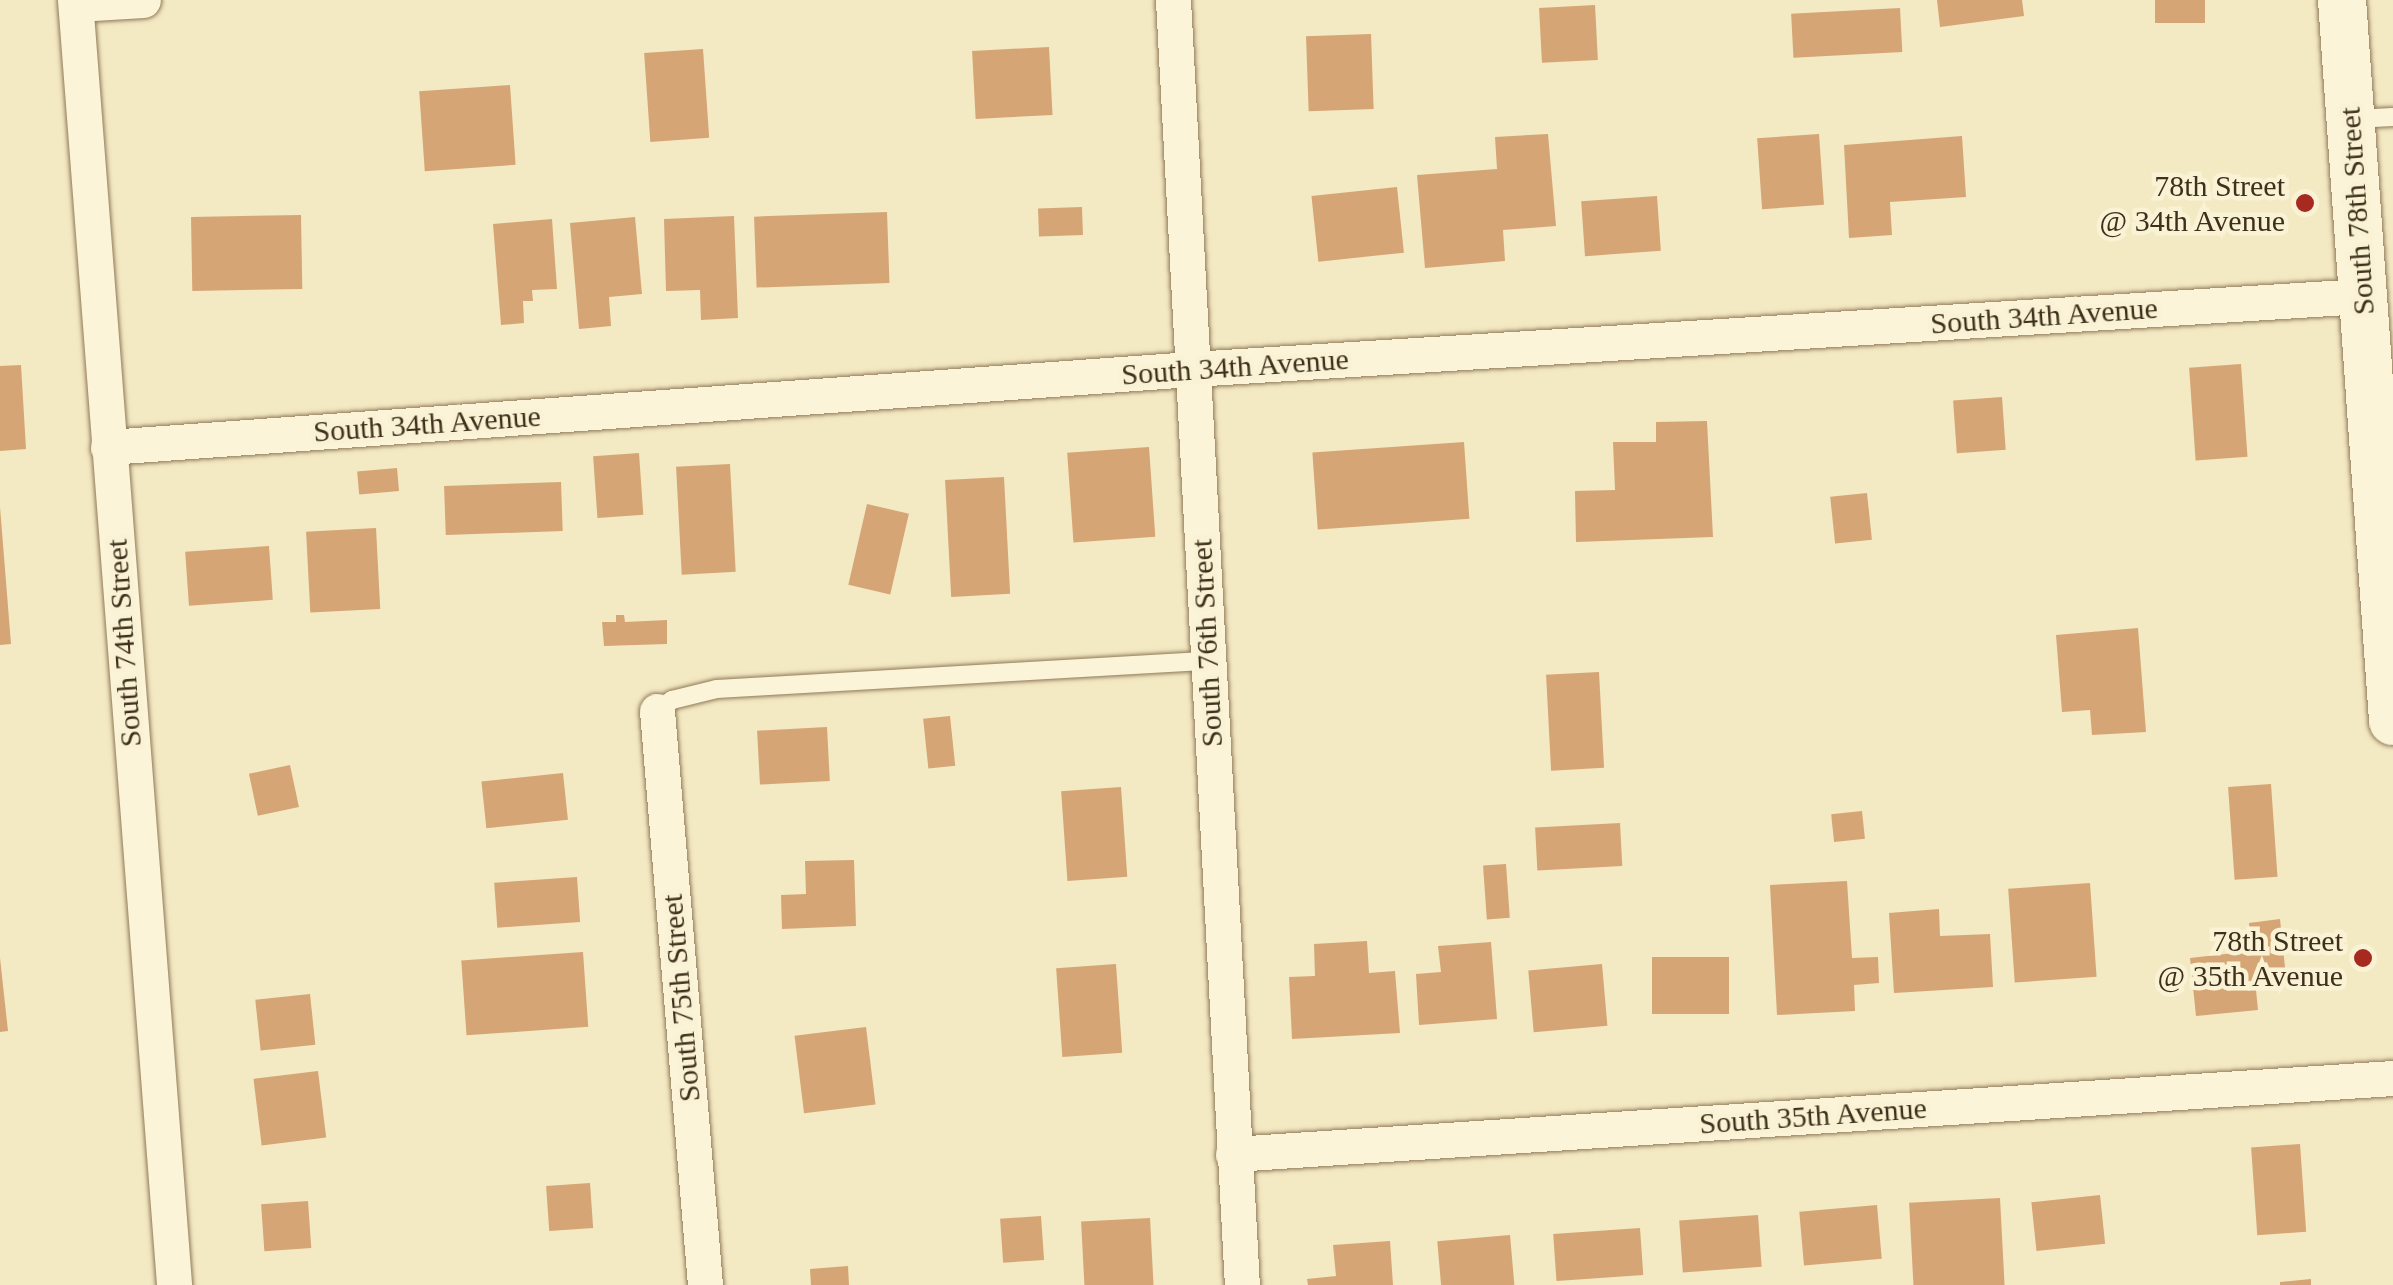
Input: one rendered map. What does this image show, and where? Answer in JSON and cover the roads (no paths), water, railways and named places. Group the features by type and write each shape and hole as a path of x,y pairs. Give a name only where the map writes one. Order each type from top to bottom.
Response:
{"street":[{"path":"76,2 143,0"},
{"name":"South 76th Street","path":"1173,0 1242,1285"},
{"name":"South 78th Street","path":"2342,0 2372,118 2363,296 2382,402 2393,722"},
{"name":"South 74th Street","path":"76,2 174,1285"},
{"name":"South 34th Avenue","path":"108,447 1192,369 2363,296"},
{"name":"South 75th Street","path":"657,711 705,1285"},
{"name":"South 35th Avenue","path":"1233,1154 2393,1078"}],"lane":[{"path":"657,711 672,700 717,689 1208,661"}],"place":[{"name":"78th Street @ 34th Avenue","path":"2305,203"},
{"name":"78th Street @ 35th Avenue","path":"2363,958"}]}
